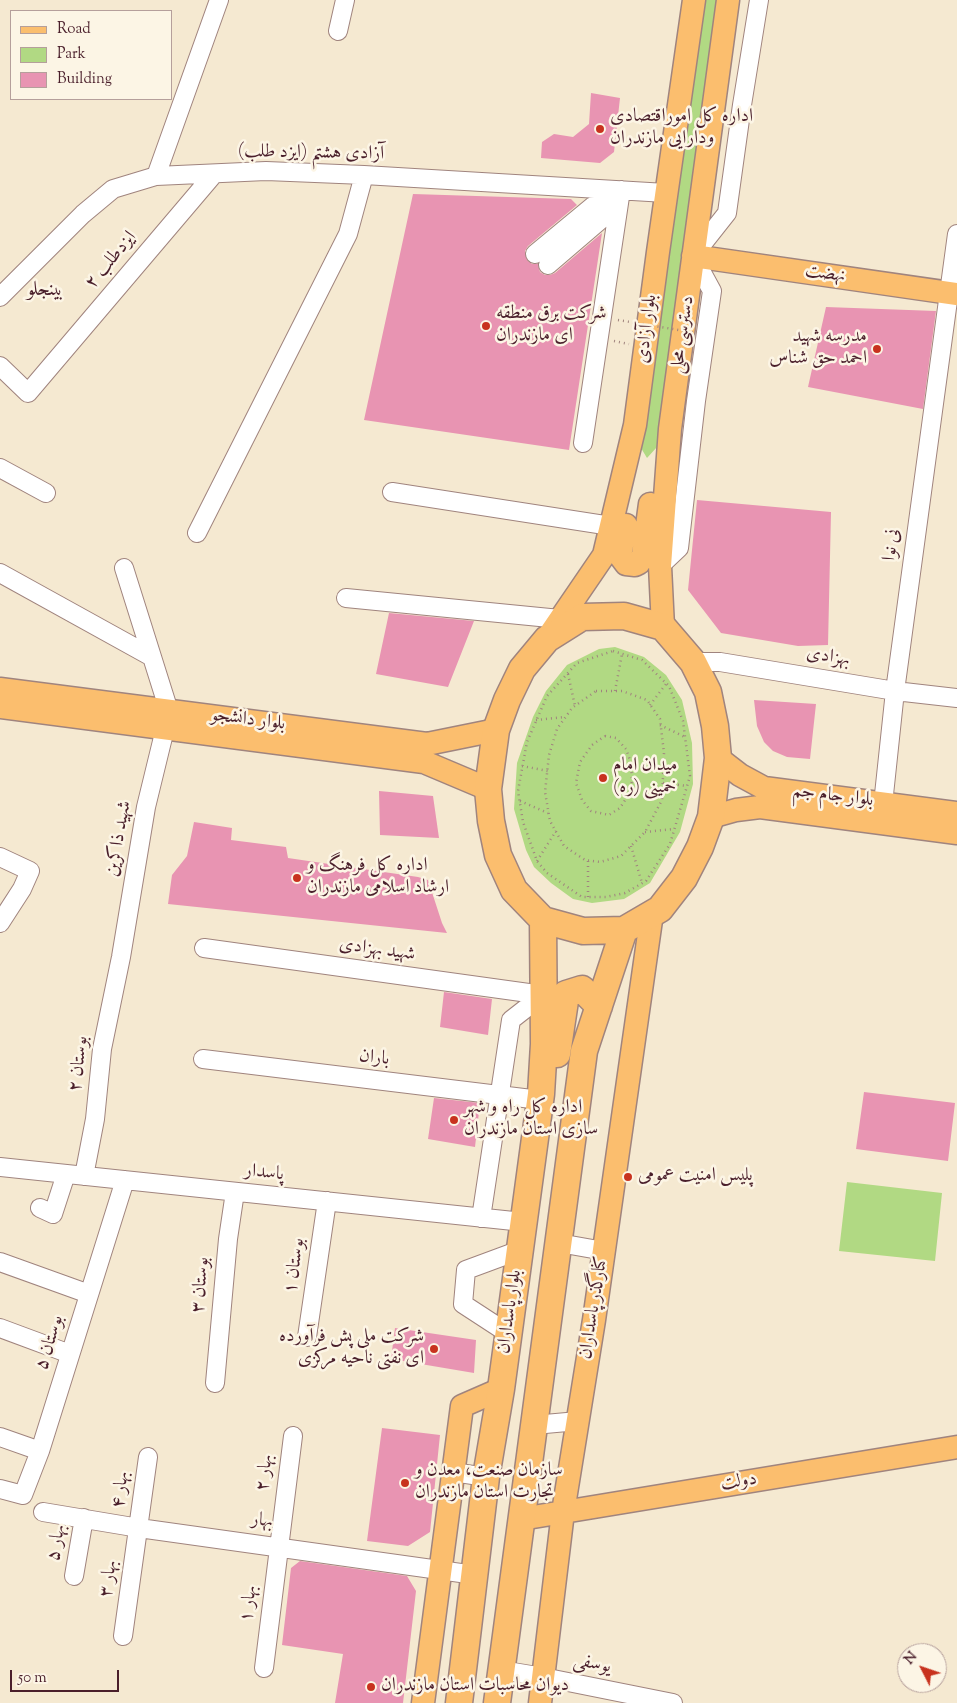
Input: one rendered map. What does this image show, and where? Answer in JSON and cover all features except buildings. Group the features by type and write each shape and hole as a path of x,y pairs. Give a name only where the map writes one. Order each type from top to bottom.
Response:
{"highway":[{"path":"624,616 664,627 693,662 708,692 715,726 718,758 711,817 700,847 684,878 660,909 624,930 583,931 543,920 514,890 498,855 491,821 488,789 496,730 507,700 522,669 554,629 582,617 624,616"},
{"name":"بلوار پاسداران","path":"459,1703 486,1477 509,1334 540,1097 544,1044 543,920"},
{"name":"بلوار پاسداران","path":"497,1703 584,1051 624,930"},
{"path":"540,1097 554,1070 566,994 582,989 600,1006"}],"main road":[{"name":"بلوار آزادی","path":"554,629 604,555 635,425 694,0"},
{"name":"بلوار آزادی","path":"664,627 660,566 670,429 685,400 693,256 728,0"},
{"name":"نهضت","path":"693,256 953,293"},
{"path":"635,425 634,487 620,552 622,561 630,566 639,563 642,559 652,486 670,429"},
{"name":"بلوار دانشجو","path":"0,689 167,720 424,762 488,789"},
{"name":"بلوار دانشجو","path":"0,707 427,744 496,730"},
{"name":"بلوار جام جم","path":"718,758 740,775 764,788 883,804 928,819 957,833"},
{"name":"بلوار جام جم","path":"711,817 736,810 760,807 928,819 957,813"},
{"name":"کنارگذر پاسداران","path":"540,1703 563,1512 604,1251 652,913"},
{"path":"423,1703 462,1406 501,1389"},
{"name":"دولت","path":"522,1519 957,1447"}],"street":[{"path":"156,176 219,0"},
{"path":"338,31 346,0"},
{"path":"693,256 727,213 759,0"},
{"path":"715,102 742,105"},
{"name":"آزادی هشتم (ایزد طلب)","path":"0,297 83,214 113,189 156,176 266,172 364,175 616,195 666,192"},
{"name":"ایزدطلب ۲","path":"0,366 28,393 214,174"},
{"path":"197,534 348,234 364,175"},
{"path":"541,259 593,206 616,195"},
{"path":"583,442 616,195"},
{"name":"نی نوا","path":"883,804 895,691 953,293 957,234"},
{"name":"دسترسی محلی","path":"660,566 679,548 685,400"},
{"path":"0,468 46,493"},
{"path":"392,492 611,526"},
{"path":"124,568 152,658 167,720"},
{"path":"0,573 152,658"},
{"path":"346,598 554,629"},
{"name":"بهزادی","path":"693,662 720,662 895,691 957,698"},
{"name":"شهید ذاکرین","path":"121,957 146,807 167,720"},
{"path":"0,857 30,870 22,889 0,923"},
{"name":"شهید بهزادی","path":"204,948 543,995"},
{"name":"بوستان ۲","path":"84,1176 95,1120 102,1049 121,957"},
{"path":"481,1218 510,1020 543,995"},
{"name":"باران","path":"203,1059 499,1095 540,1097"},
{"name":"پاسدار","path":"0,1168 524,1222"},
{"path":"40,1208 53,1214 66,1174"},
{"name":"بوستان ۵","path":"0,1489 23,1495 40,1451 125,1180"},
{"name":"بوستان ۳","path":"214,1383 228,1239 235,1192"},
{"name":"بوستان ۱","path":"307,1337 327,1201"},
{"path":"558,1243 604,1251"},
{"path":"509,1334 463,1304 466,1270 520,1250"},
{"path":"0,1262 89,1294"},
{"path":"0,1328 70,1354"},
{"path":"534,1425 578,1421"},
{"name":"بهار ۲","path":"279,1546 293,1436"},
{"path":"0,1437 40,1451"},
{"name":"بهار ۴","path":"138,1528 148,1457"},
{"path":"454,1472 486,1477"},
{"name":"بهار","path":"43,1512 138,1528 279,1546 475,1575"},
{"name":"بهار ۵","path":"74,1576 84,1518"},
{"name":"بهار ۳","path":"123,1636 138,1528"},
{"name":"بهار ۱","path":"264,1668 279,1546"},
{"name":"یوسفی","path":"501,1670 673,1703"}],"path":[{"path":"618,320 697,333"},
{"path":"613,651 642,660 669,686 683,720 690,776 670,844 646,881 625,893 606,897 582,897 558,881 547,873 537,861 523,822 518,791 526,742 547,696 568,674 578,663 613,651"},
{"path":"615,691 622,654"},
{"path":"568,674 574,706"},
{"path":"650,705 666,683"},
{"path":"596,691 615,691 622,691 647,700 660,719 664,753 662,800 646,832 621,856 600,862 585,860 564,846 550,821 545,792 550,755 557,729 565,717 574,706 596,691"},
{"path":"536,720 565,717"},
{"path":"660,725 685,737"},
{"path":"605,736 616,738 626,749 632,781 629,794 620,808 609,815 603,814 591,811 582,800 576,784 580,762 592,745 605,736"},
{"path":"522,766 548,771"},
{"path":"663,783 687,786"},
{"path":"520,801 548,813"},
{"path":"646,832 675,829"},
{"path":"537,861 556,831"},
{"path":"631,846 642,883"},
{"path":"588,860 588,897"}],"green space":[{"path":"699,0 719,0 674,347 657,447 647,458 641,448"},
{"path":"615,647 644,657 666,675 682,700 692,743 693,784 680,832 650,883 624,899 592,903 573,899 551,883 534,867 526,850 514,809 517,763 533,717 546,691 567,665 599,649"},
{"path":"847,1182 942,1193 935,1261 839,1251"}],"place":[{"name":"اداره کل اموراقتصادی ودارایی مازندران","path":"600,129"},
{"name":"شرکت برق منطقه ای مازندران","path":"486,326"},
{"name":"مدرسه شهید احمد حق شناس","path":"877,349"},
{"name":"میدان امام خمینی (ره)","path":"603,778"},
{"name":"اداره کل فرهنگ و ارشاد اسلامی مازندران","path":"297,878"},
{"name":"اداره کل راه و شهر سازی استان مازندران","path":"454,1120"},
{"name":"پلیس امنیت عمومی","path":"628,1177"},
{"name":"شرکت ملی پش فرآورده ای نفتی ناحیه مرکزی","path":"434,1349"},
{"name":"سازمان صنعت، معدن و تجارت استان مازندران","path":"405,1483"},
{"name":"دیوان محاسبات استان مازندران","path":"371,1687"}],"district":[{"name":"بینجلو","path":"45,292"}]}
